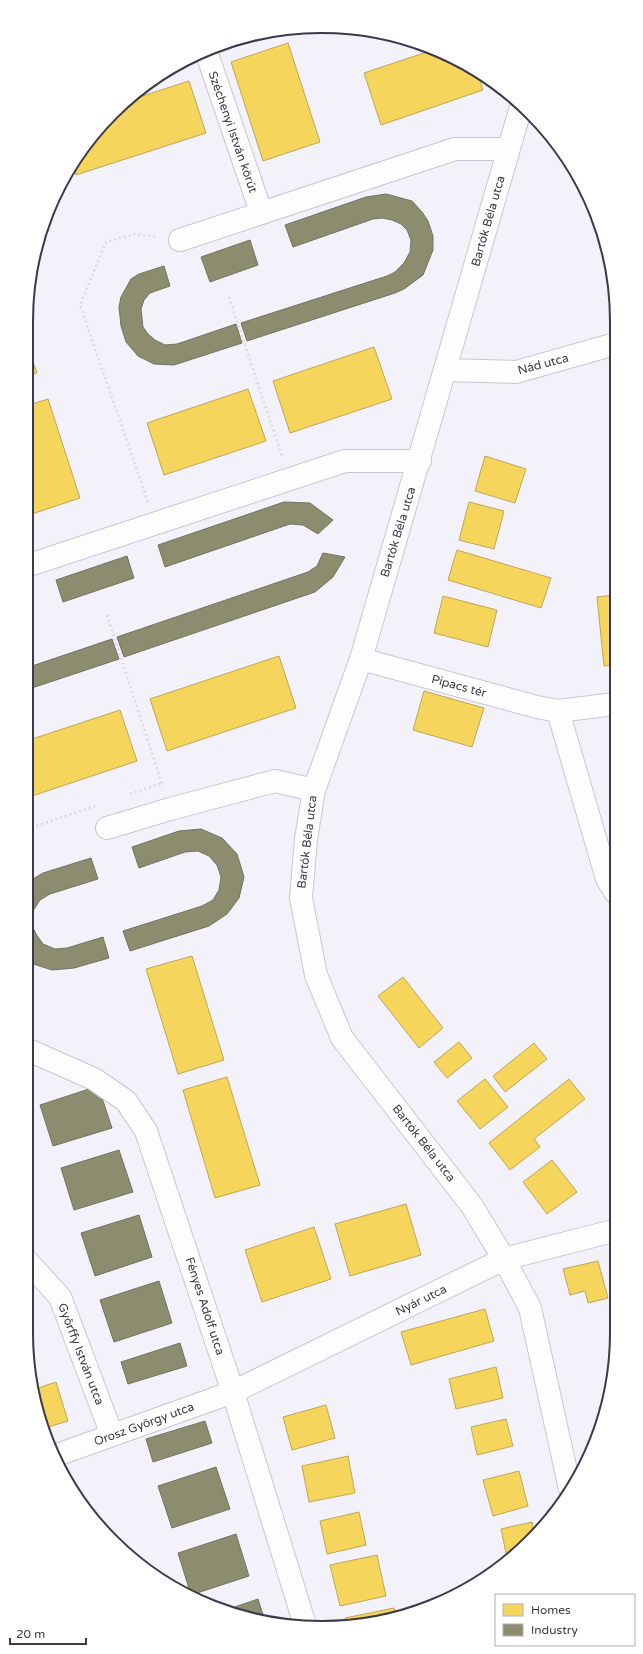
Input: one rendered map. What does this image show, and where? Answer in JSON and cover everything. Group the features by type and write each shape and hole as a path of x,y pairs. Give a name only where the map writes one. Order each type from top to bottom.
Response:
{"street":[{"name":"Széchenyi István körút","path":"208,56 261,212"},
{"name":"Bartók Béla utca","path":"520,112 420,461 361,659 314,790 306,839 301,898 319,982 342,1038 472,1206 504,1259 530,1308 568,1481"},
{"path":"180,240 455,149 508,149"},
{"name":"Nád utca","path":"445,370 516,372 610,345"},
{"path":"33,564 345,462 420,461"},
{"name":"Pipacs tér","path":"361,659 537,707 558,711 610,705"},
{"path":"558,711 607,879 610,883"},
{"path":"107,828 170,809 275,781 314,790"},
{"name":"Fényes Adolf utca","path":"33,1052 94,1079 126,1101 146,1131 233,1392 303,1620"},
{"name":"Nyár utca","path":"233,1392 504,1259 610,1232"},
{"name":"Győrffy István utca","path":"33,1267 60,1296 112,1435"},
{"name":"Orosz György utca","path":"60,1454 233,1392"}],"path":[{"path":"155,523 80,305 106,242 134,234 180,240"},
{"path":"229,297 290,480"},
{"path":"107,615 170,809"}],"building: Homes":[{"path":"288,43 320,142 263,161 231,62"},
{"path":"426,52 449,63 480,81 483,90 381,125 364,73"},
{"path":"189,81 206,133 76,175 75,172 82,161 105,131 117,117 142,96"},
{"path":"374,347 392,399 290,433 273,381"},
{"path":"33,362 37,373 33,374"},
{"path":"248,389 266,441 164,475 147,423"},
{"path":"48,399 80,498 33,514 33,404"},
{"path":"485,456 526,469 515,503 475,491"},
{"path":"469,502 504,511 494,549 459,540"},
{"path":"457,550 551,578 541,608 448,580"},
{"path":"443,596 497,610 488,647 434,633"},
{"path":"610,596 610,665 604,666 597,597"},
{"path":"279,656 296,708 167,751 150,699"},
{"path":"424,691 484,708 472,747 413,730"},
{"path":"120,710 137,761 33,796 33,739"},
{"path":"192,956 224,1060 178,1074 146,969"},
{"path":"403,977 443,1028 419,1048 378,996"},
{"path":"459,1042 472,1058 447,1078 434,1062"},
{"path":"534,1043 547,1059 505,1092 493,1076"},
{"path":"227,1077 260,1185 215,1198 183,1090"},
{"path":"485,1079 508,1107 480,1129 457,1101"},
{"path":"569,1079 585,1099 534,1139 540,1147 510,1170 489,1143"},
{"path":"552,1160 577,1192 547,1214 523,1182"},
{"path":"406,1204 421,1255 350,1276 335,1224"},
{"path":"314,1227 331,1279 262,1302 245,1250"},
{"path":"598,1261 608,1298 588,1303 585,1291 570,1295 563,1269"},
{"path":"485,1309 494,1341 411,1365 401,1332"},
{"path":"496,1367 503,1398 456,1409 449,1379"},
{"path":"56,1382 68,1421 49,1427 39,1388"},
{"path":"326,1405 335,1438 292,1450 283,1417"},
{"path":"506,1419 513,1446 477,1455 471,1427"},
{"path":"348,1456 355,1493 309,1502 302,1466"},
{"path":"519,1471 528,1506 493,1516 483,1480"},
{"path":"359,1512 366,1545 327,1554 320,1521"},
{"path":"532,1522 533,1529 526,1537 506,1554 501,1529"},
{"path":"377,1555 386,1596 340,1606 330,1565"},
{"path":"394,1608 395,1611 359,1619 345,1620 345,1618"}],"building: Industry":[{"path":"386,194 412,201 428,221 433,236 433,250 423,275 404,289 395,293 247,341 241,323 387,276 395,272 404,263 410,252 411,240 407,230 401,224 392,220 382,218 373,219 293,247 285,225 366,197"},
{"path":"250,240 258,265 210,282 201,257"},
{"path":"164,266 170,286 150,293 144,300 141,309 143,327 148,334 155,340 165,345 177,344 236,324 242,343 174,365 154,364 138,356 126,342 121,326 119,307 121,297 131,279 139,274"},
{"path":"284,502 310,503 333,520 318,534 303,525 290,524 165,567 158,545"},
{"path":"323,553 345,557 333,577 315,592 124,657 117,637 308,572 317,566"},
{"path":"127,556 134,578 63,602 56,580"},
{"path":"112,639 119,659 33,688 33,666"},
{"path":"201,829 222,838 237,854 244,877 239,898 227,914 209,926 130,951 123,931 202,906 213,900 219,890 221,877 217,865 209,856 198,851 185,852 139,868 132,847 179,831"},
{"path":"91,858 98,879 50,894 40,900 33,911 33,879 43,873"},
{"path":"33,927 43,944 55,949 67,948 103,937 109,958 74,968 52,970 33,964"},
{"path":"98,1086 112,1128 53,1146 40,1105"},
{"path":"119,1150 133,1192 74,1210 61,1168"},
{"path":"139,1215 152,1257 95,1276 81,1233"},
{"path":"159,1281 172,1323 114,1342 100,1300"},
{"path":"180,1343 187,1366 128,1384 121,1362"},
{"path":"205,1421 212,1443 153,1462 146,1439"},
{"path":"216,1467 230,1509 172,1528 158,1486"},
{"path":"236,1534 249,1576 198,1593 189,1588 178,1553"},
{"path":"258,1599 263,1615 247,1611 234,1607"}]}
